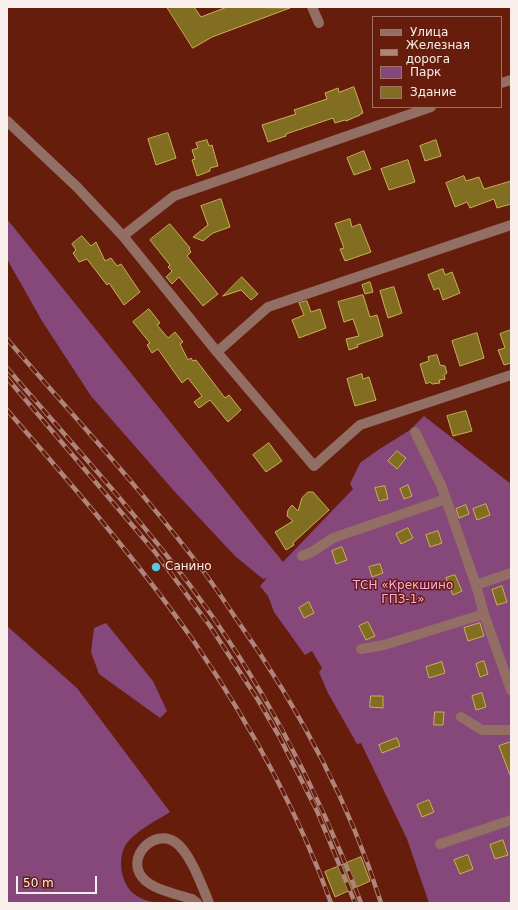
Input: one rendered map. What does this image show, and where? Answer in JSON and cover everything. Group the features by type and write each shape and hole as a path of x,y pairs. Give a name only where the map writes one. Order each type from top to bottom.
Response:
{"street":[{"path":"312,7 318,23"},
{"path":"123,236 174,196 428,108"},
{"path":"7,121 77,187 123,236 217,352 314,466 360,425 511,375"},
{"path":"217,352 268,307 511,225"},
{"path":"415,432 441,485 511,689"},
{"path":"302,556 312,552 333,538 446,500"},
{"path":"476,585 511,573"},
{"path":"361,649 384,645 484,614"},
{"path":"461,717 482,730 511,730"},
{"path":"440,844 511,820"},
{"path":"197,903 192,899 152,886 142,877 138,866 139,854 144,847 150,842 167,838 182,848 200,882 208,903"}],"green space":[{"name":"ТСН «Крекшино ГПЗ-1»","path":"7,219 283,562 353,489 350,484 360,463 410,430 424,416 511,484 511,903 429,903 407,839 361,743 357,744 328,693 319,672 322,668 312,651 305,655 274,612 268,596 260,586 267,578 263,579 235,556 175,492 91,396 42,321 7,259"},
{"path":"106,623 153,681 167,711 160,718 99,674 91,652 94,628"},
{"path":"7,626 77,688 170,812 131,838 124,849 121,864 124,879 132,892 143,899 161,903 7,903"}],"building":[{"path":"167,7 194,7 201,17 227,7 290,8 212,37 193,48"},
{"path":"354,87 363,113 360,115 346,121 335,123 333,118 286,134 286,136 268,142 262,125 296,114 294,110 327,99 325,93 338,88 339,92"},
{"path":"168,133 176,158 156,165 148,139"},
{"path":"207,140 209,146 212,145 218,166 210,168 210,171 197,176 192,160 195,159 192,150 198,148 196,143"},
{"path":"436,140 441,156 425,161 420,146"},
{"path":"364,151 371,169 354,175 347,158"},
{"path":"408,160 415,182 389,190 381,169"},
{"path":"464,176 466,181 479,177 484,189 511,181 511,204 497,208 494,199 470,208 467,202 455,207 446,183"},
{"path":"221,199 230,227 213,233 203,241 193,237 208,225 201,206"},
{"path":"350,219 352,227 360,224 371,252 345,261 340,249 344,248 335,224"},
{"path":"170,224 190,248 189,249 191,252 187,256 218,294 203,306 179,277 172,284 166,277 172,271 168,267 170,265 150,240"},
{"path":"82,236 91,246 96,242 105,261 111,258 117,266 121,264 140,292 124,305 109,283 107,285 87,259 79,262 73,253 76,250 72,244"},
{"path":"443,269 445,275 452,272 460,293 443,300 439,288 434,290 428,275"},
{"path":"242,277 258,294 251,300 241,290 223,296"},
{"path":"370,282 373,292 365,294 362,285"},
{"path":"394,287 402,313 388,318 380,291"},
{"path":"363,295 370,317 377,315 383,336 357,345 358,347 349,350 346,339 359,336 353,319 344,322 338,302"},
{"path":"307,301 311,312 320,309 326,328 299,338 292,320 304,315 299,303"},
{"path":"149,309 160,323 157,325 168,338 175,332 183,342 180,344 188,360 191,358 193,361 196,360 225,398 229,395 241,410 228,422 210,400 199,408 194,402 202,396 188,378 182,383 158,349 152,353 147,345 150,343 133,322"},
{"path":"511,330 511,363 504,365 498,350 505,348 500,334"},
{"path":"477,333 484,358 460,366 452,341"},
{"path":"437,355 440,365 445,366 447,373 444,375 445,379 439,380 440,383 432,384 430,382 426,384 420,364 429,361 428,357"},
{"path":"362,374 363,379 369,377 376,400 355,406 347,379"},
{"path":"466,411 472,431 453,436 447,416"},
{"path":"269,443 282,461 266,472 253,455"},
{"path":"397,451 406,458 397,469 388,461"},
{"path":"408,485 412,496 404,499 400,489"},
{"path":"385,486 388,499 379,501 375,488"},
{"path":"308,492 313,492 329,510 293,543 294,545 286,550 275,532 293,521 287,516 288,510 292,505 298,511 302,498"},
{"path":"486,504 490,515 477,520 473,509"},
{"path":"466,505 469,514 459,518 456,509"},
{"path":"408,528 413,538 401,544 396,534"},
{"path":"438,531 442,543 430,547 426,535"},
{"path":"342,547 347,560 336,564 332,551"},
{"path":"380,564 383,573 372,577 369,567"},
{"path":"455,575 462,591 453,595 446,578"},
{"path":"502,586 507,602 497,605 492,590"},
{"path":"309,602 314,613 304,618 299,608"},
{"path":"368,622 375,636 366,640 359,626"},
{"path":"480,623 484,636 468,641 464,628"},
{"path":"484,661 488,674 480,677 476,664"},
{"path":"442,662 445,673 429,678 426,667"},
{"path":"482,693 486,707 476,710 472,696"},
{"path":"371,696 383,696 383,708 370,707"},
{"path":"435,712 444,712 443,725 434,725"},
{"path":"397,738 400,746 382,753 379,745"},
{"path":"511,742 511,775 510,775 499,746"},
{"path":"429,800 434,812 422,817 417,805"},
{"path":"503,840 508,855 495,859 490,845"},
{"path":"468,855 473,869 460,874 454,860"},
{"path":"361,857 370,881 335,897 325,872"}],"railway":[{"path":"7,339 157,512 204,572 258,650 300,719 337,790 368,865 381,903"},
{"path":"7,368 100,474 167,556 216,621 264,698 307,778 361,903"},
{"path":"7,378 155,552 210,626 258,700 279,736 317,811 355,903"},
{"path":"7,410 128,553 195,643 235,705 271,769 304,835 331,903"}],"place":[{"name":"Санино","path":"156,567"}]}
